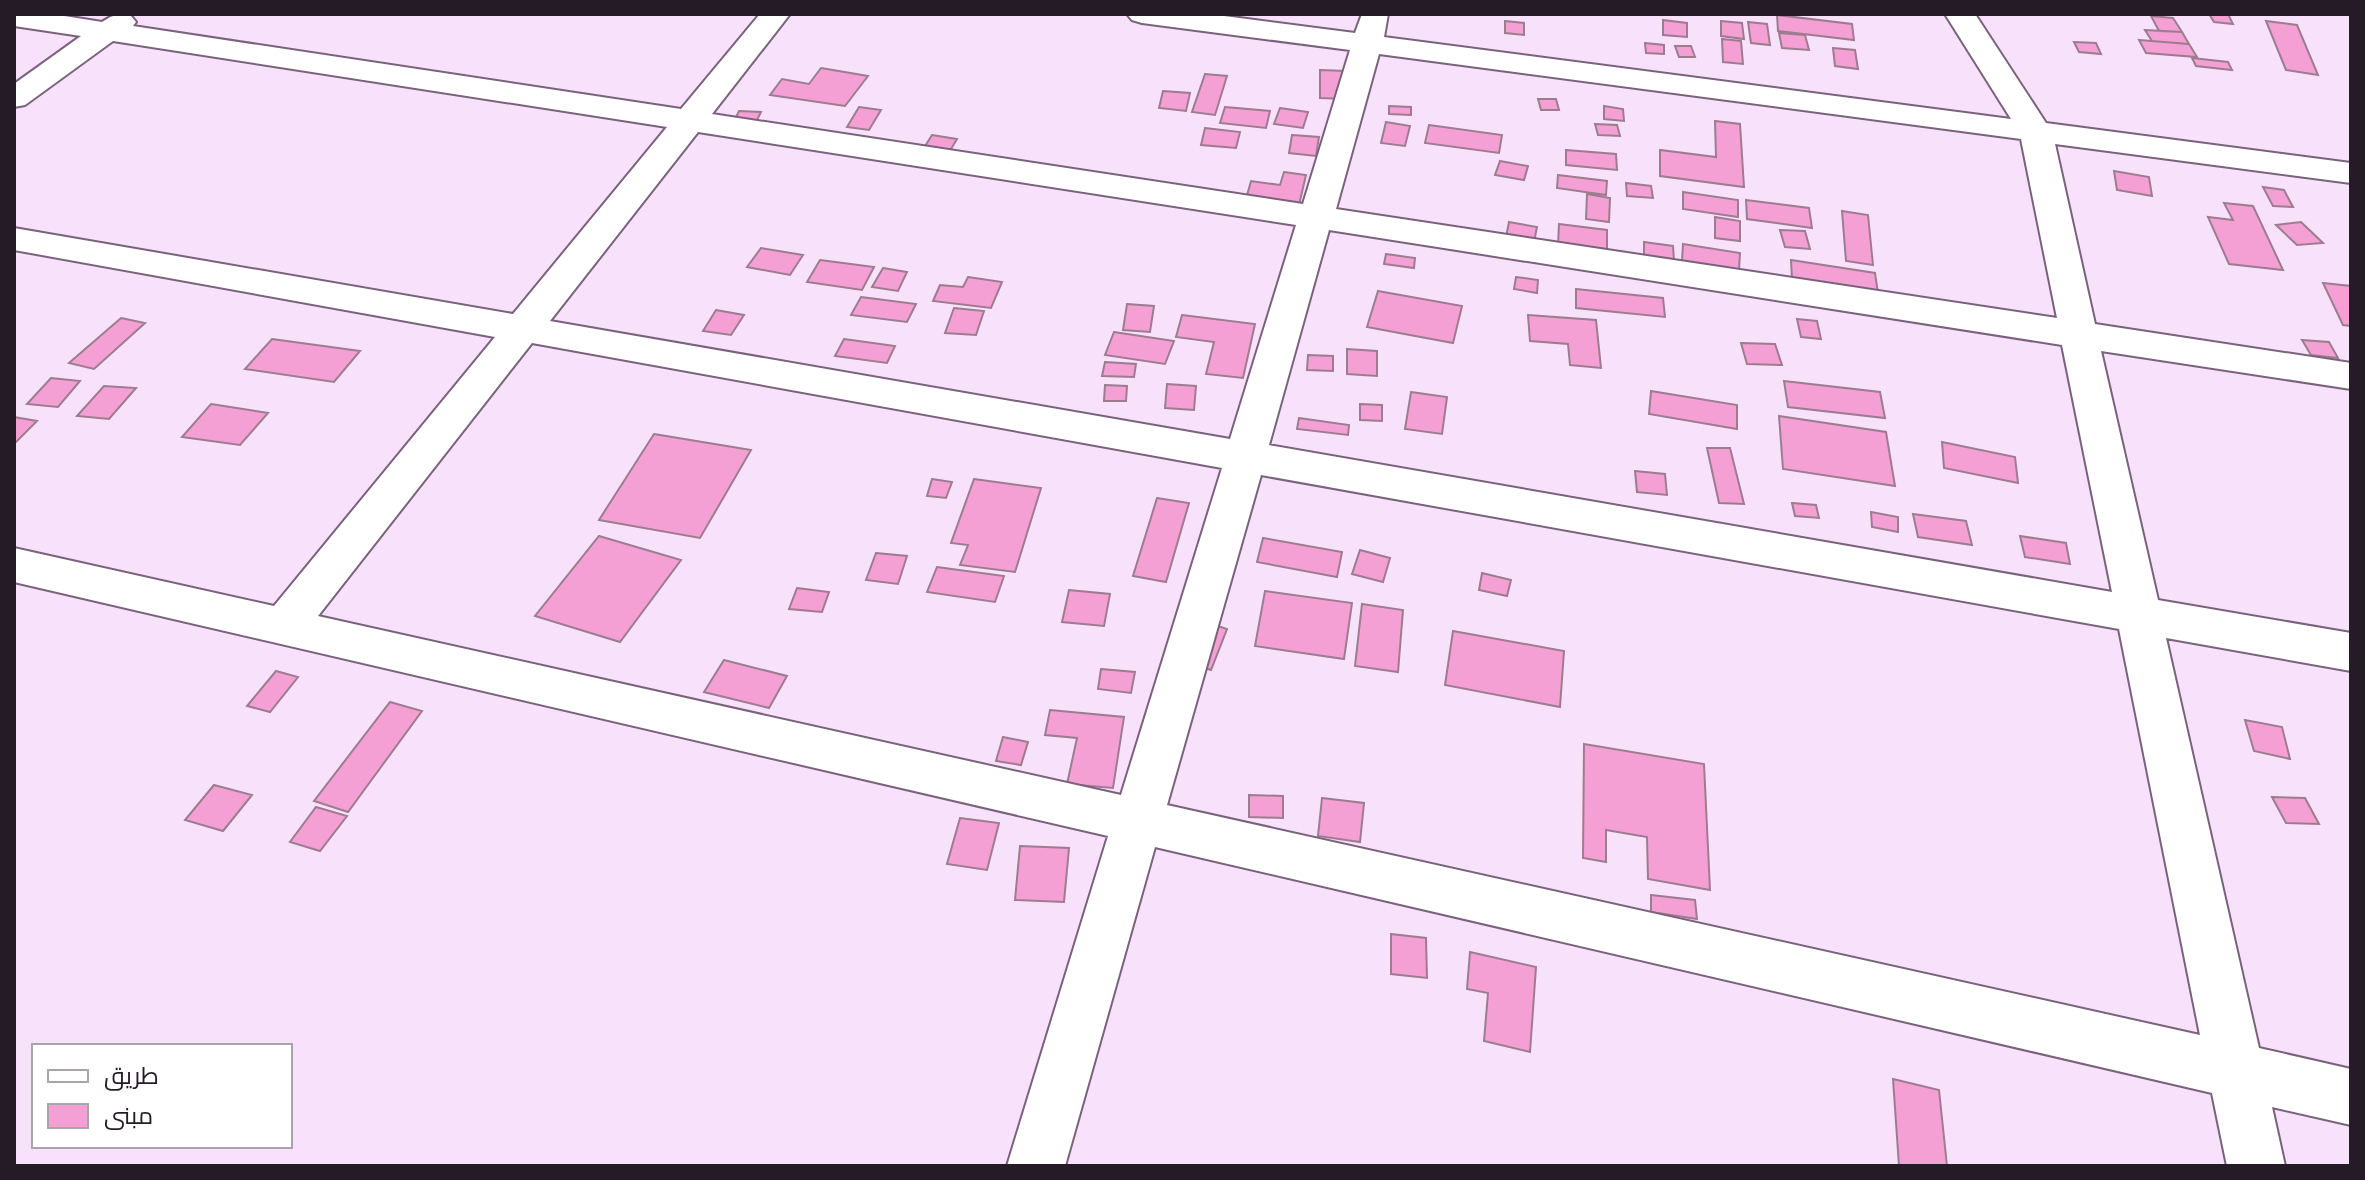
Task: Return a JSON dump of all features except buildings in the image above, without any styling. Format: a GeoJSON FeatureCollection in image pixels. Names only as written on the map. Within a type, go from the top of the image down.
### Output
{"type":"FeatureCollection","features":[{"type":"Feature","properties":{"kind":"street"},"geometry":{"type":"LineString","coordinates":[[284,626],[775,14]]}},
{"type":"Feature","properties":{"kind":"street"},"geometry":{"type":"LineString","coordinates":[[1142,14],[1372,29],[2036,132],[2351,173]]}},
{"type":"Feature","properties":{"kind":"street"},"geometry":{"type":"LineString","coordinates":[[1960,14],[2036,132],[2256,1166]]}},
{"type":"Feature","properties":{"kind":"street"},"geometry":{"type":"LineString","coordinates":[[14,17],[120,22],[689,121],[2351,376]]}},
{"type":"Feature","properties":{"kind":"street"},"geometry":{"type":"LineString","coordinates":[[14,98],[120,22]]}},
{"type":"Feature","properties":{"kind":"street"},"geometry":{"type":"LineString","coordinates":[[1036,1166],[1372,29]]}},
{"type":"Feature","properties":{"kind":"street"},"geometry":{"type":"LineString","coordinates":[[14,239],[2351,652]]}},
{"type":"Feature","properties":{"kind":"street"},"geometry":{"type":"LineString","coordinates":[[14,565],[2351,1097]]}}]}
